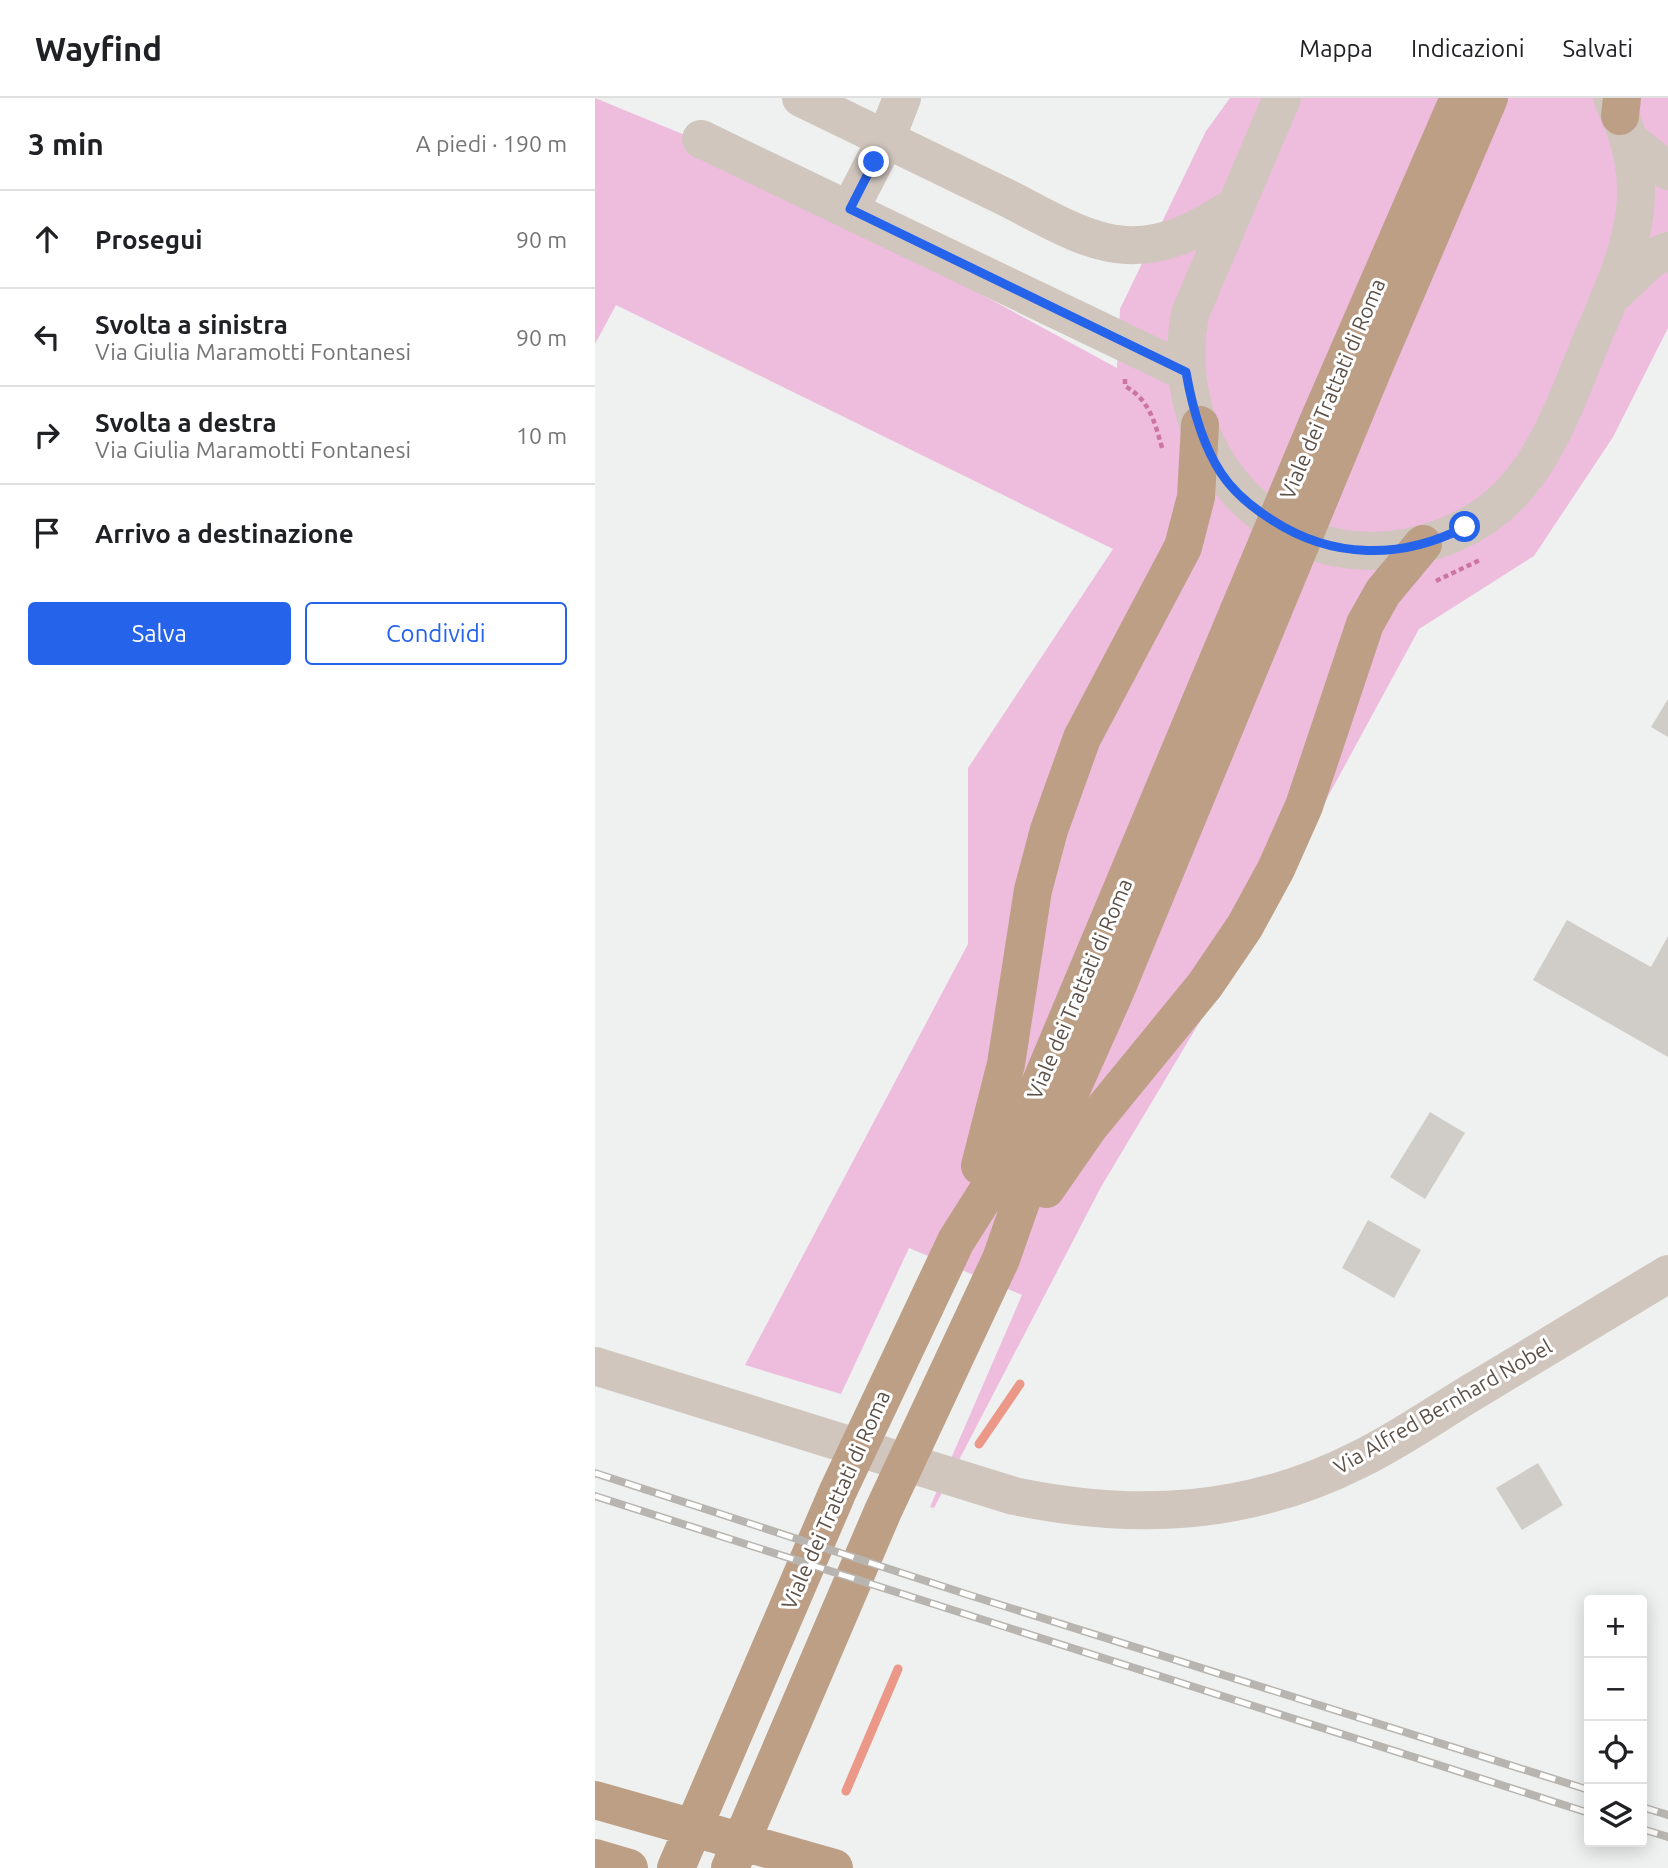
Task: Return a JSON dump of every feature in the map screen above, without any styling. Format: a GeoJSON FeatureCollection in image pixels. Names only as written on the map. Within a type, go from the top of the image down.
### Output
{"type":"FeatureCollection","features":[{"type":"Feature","properties":{"kind":"highway","name":"Viale dei Trattati di Roma"},"geometry":{"type":"LineString","coordinates":[[730,1868],[883,1511],[995,1271],[1021,1202],[1115,992],[1229,673],[1459,98]]}},
{"type":"Feature","properties":{"kind":"highway","name":"Viale dei Trattati di Roma"},"geometry":{"type":"LineString","coordinates":[[676,1868],[838,1492],[951,1253],[992,1184],[1038,1089],[1489,98]]}},
{"type":"Feature","properties":{"kind":"highway"},"geometry":{"type":"LineString","coordinates":[[951,1253],[997,1104],[1033,890],[1049,830],[1082,738],[1183,547],[1196,497],[1200,425]]}},
{"type":"Feature","properties":{"kind":"highway"},"geometry":{"type":"LineString","coordinates":[[995,1271],[1089,1127],[1205,985],[1245,926],[1276,869],[1304,806],[1365,624],[1383,592],[1423,544]]}},
{"type":"Feature","properties":{"kind":"highway"},"geometry":{"type":"LineString","coordinates":[[595,1800],[834,1868]]}},
{"type":"Feature","properties":{"kind":"highway"},"geometry":{"type":"LineString","coordinates":[[595,1858],[629,1868]]}},
{"type":"Feature","properties":{"kind":"street"},"geometry":{"type":"LineString","coordinates":[[801,98],[1050,219],[1103,241],[1125,245],[1169,240],[1189,234],[1235,206]]}},
{"type":"Feature","properties":{"kind":"street"},"geometry":{"type":"LineString","coordinates":[[850,209],[886,139],[902,98]]}},
{"type":"Feature","properties":{"kind":"street"},"geometry":{"type":"LineString","coordinates":[[1282,98],[1190,314],[1185,352],[1186,372],[1200,425],[1212,456],[1230,484],[1260,512],[1287,530],[1324,546],[1356,552],[1390,551],[1448,536],[1483,517],[1532,469],[1609,298],[1634,227],[1637,202],[1621,113]]}},
{"type":"Feature","properties":{"kind":"street"},"geometry":{"type":"LineString","coordinates":[[1621,113],[1668,171]]}},
{"type":"Feature","properties":{"kind":"street"},"geometry":{"type":"LineString","coordinates":[[701,139],[1186,372]]}},
{"type":"Feature","properties":{"kind":"street"},"geometry":{"type":"LineString","coordinates":[[1609,298],[1652,258],[1668,251]]}},
{"type":"Feature","properties":{"kind":"street","name":"Via Alfred Bernhard Nobel"},"geometry":{"type":"LineString","coordinates":[[595,1366],[1014,1496],[1062,1506],[1117,1512],[1170,1512],[1269,1495],[1360,1459],[1668,1274]]}},
{"type":"Feature","properties":{"kind":"shaded area"},"geometry":{"type":"Polygon","coordinates":[[[595,98],[697,140],[1117,368],[1120,309],[1206,131],[1230,98],[1668,98],[1668,328],[1613,437],[1534,556],[1419,629],[1263,916],[1101,1187],[934,1508],[930,1507],[1022,1295],[909,1248],[841,1394],[745,1365],[968,944],[968,768],[1113,549],[616,305],[595,344],[595,98]]]}},
{"type":"Feature","properties":{"kind":"building"},"geometry":{"type":"Polygon","coordinates":[[[1668,699],[1668,737],[1651,727],[1668,699]]]}},
{"type":"Feature","properties":{"kind":"building"},"geometry":{"type":"Polygon","coordinates":[[[1567,920],[1651,967],[1668,936],[1668,1057],[1533,980],[1567,920]]]}},
{"type":"Feature","properties":{"kind":"building"},"geometry":{"type":"Polygon","coordinates":[[[1430,1112],[1465,1133],[1425,1199],[1390,1177],[1430,1112]]]}},
{"type":"Feature","properties":{"kind":"building"},"geometry":{"type":"Polygon","coordinates":[[[1368,1220],[1421,1250],[1394,1298],[1342,1268],[1368,1220]]]}},
{"type":"Feature","properties":{"kind":"building"},"geometry":{"type":"Polygon","coordinates":[[[1538,1463],[1563,1505],[1522,1530],[1496,1488],[1538,1463]]]}},
{"type":"Feature","properties":{"kind":"waterway"},"geometry":{"type":"LineString","coordinates":[[979,1444],[1020,1384]]}},
{"type":"Feature","properties":{"kind":"waterway"},"geometry":{"type":"LineString","coordinates":[[846,1791],[898,1669]]}},
{"type":"Feature","properties":{"kind":"railway"},"geometry":{"type":"LineString","coordinates":[[595,1473],[969,1595],[1584,1788]]}},
{"type":"Feature","properties":{"kind":"railway"},"geometry":{"type":"LineString","coordinates":[[595,1496],[1584,1811]]}},
{"type":"Feature","properties":{"kind":"railway"},"geometry":{"type":"LineString","coordinates":[[1647,1809],[1668,1815]]}},
{"type":"Feature","properties":{"kind":"railway"},"geometry":{"type":"LineString","coordinates":[[1647,1831],[1668,1837]]}},
{"type":"Feature","properties":{"kind":"route"},"geometry":{"type":"LineString","coordinates":[[874,162],[850,209],[1186,372],[1200,425],[1221,474],[1239,495],[1287,530],[1324,546],[1356,552],[1390,551],[1423,544],[1465,527]]}}]}
